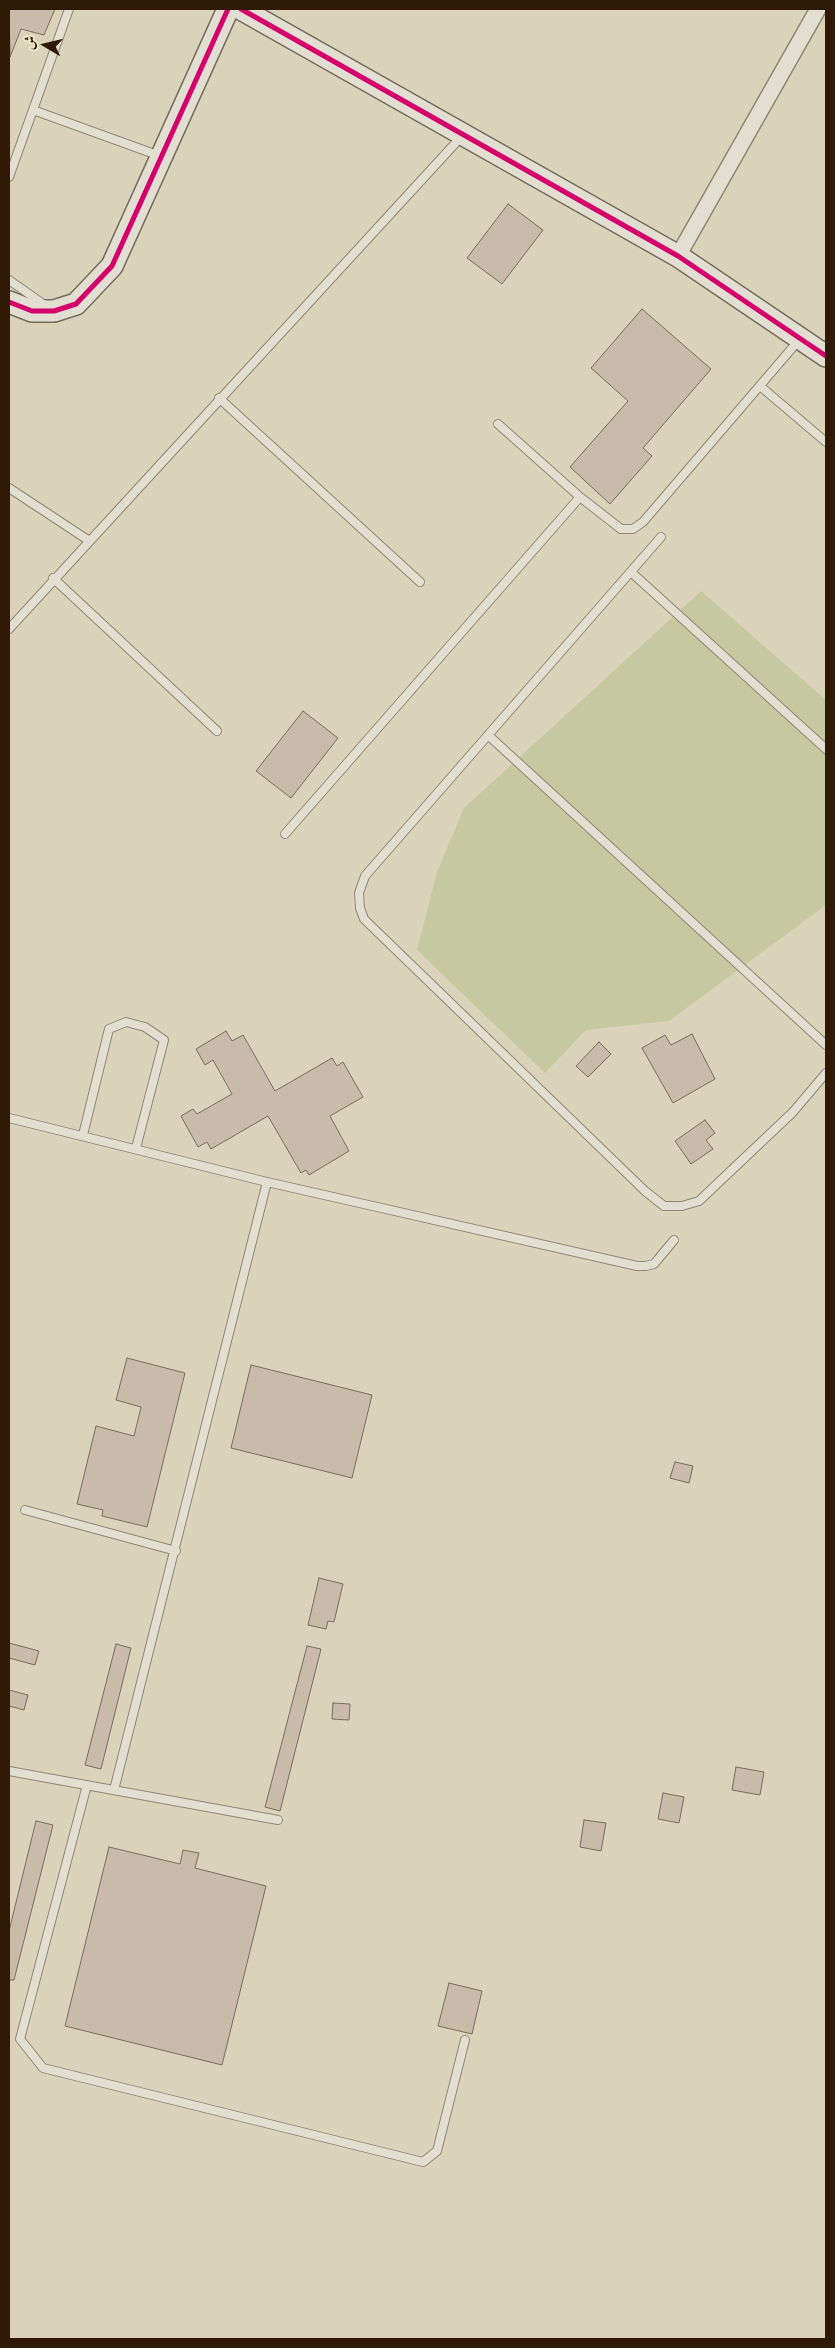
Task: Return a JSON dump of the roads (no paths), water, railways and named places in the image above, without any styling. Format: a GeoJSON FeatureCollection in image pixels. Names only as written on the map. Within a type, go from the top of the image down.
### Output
{"type":"FeatureCollection","features":[{"type":"Feature","properties":{"kind":"street"},"geometry":{"type":"LineString","coordinates":[[9,302],[32,311],[54,311],[76,304],[112,266],[228,9]]}},
{"type":"Feature","properties":{"kind":"street"},"geometry":{"type":"LineString","coordinates":[[678,256],[818,9]]}},
{"type":"Feature","properties":{"kind":"street"},"geometry":{"type":"LineString","coordinates":[[248,10],[678,256],[826,356]]}},
{"type":"Feature","properties":{"kind":"lane"},"geometry":{"type":"LineString","coordinates":[[9,177],[69,9]]}},
{"type":"Feature","properties":{"kind":"lane"},"geometry":{"type":"LineString","coordinates":[[33,110],[161,156]]}},
{"type":"Feature","properties":{"kind":"lane"},"geometry":{"type":"LineString","coordinates":[[9,629],[53,578],[463,134]]}},
{"type":"Feature","properties":{"kind":"lane"},"geometry":{"type":"LineString","coordinates":[[9,280],[54,311]]}},
{"type":"Feature","properties":{"kind":"lane"},"geometry":{"type":"LineString","coordinates":[[498,424],[580,497],[621,529],[633,529],[643,522],[800,339]]}},
{"type":"Feature","properties":{"kind":"lane"},"geometry":{"type":"LineString","coordinates":[[760,386],[826,442]]}},
{"type":"Feature","properties":{"kind":"lane"},"geometry":{"type":"LineString","coordinates":[[219,398],[420,582]]}},
{"type":"Feature","properties":{"kind":"lane"},"geometry":{"type":"LineString","coordinates":[[9,488],[88,540]]}},
{"type":"Feature","properties":{"kind":"lane"},"geometry":{"type":"LineString","coordinates":[[285,834],[580,497]]}},
{"type":"Feature","properties":{"kind":"lane"},"geometry":{"type":"LineString","coordinates":[[661,537],[365,876],[360,893],[360,908],[364,919],[645,1191],[664,1206],[682,1206],[699,1201],[794,1112],[826,1073]]}},
{"type":"Feature","properties":{"kind":"lane"},"geometry":{"type":"LineString","coordinates":[[631,572],[826,749]]}},
{"type":"Feature","properties":{"kind":"lane"},"geometry":{"type":"LineString","coordinates":[[53,578],[217,731]]}},
{"type":"Feature","properties":{"kind":"lane"},"geometry":{"type":"LineString","coordinates":[[488,734],[826,1045]]}},
{"type":"Feature","properties":{"kind":"lane"},"geometry":{"type":"LineString","coordinates":[[83,1135],[109,1030],[126,1022],[145,1027],[164,1040],[136,1148]]}},
{"type":"Feature","properties":{"kind":"lane"},"geometry":{"type":"LineString","coordinates":[[9,1118],[267,1182],[637,1266],[654,1264],[674,1240]]}},
{"type":"Feature","properties":{"kind":"lane"},"geometry":{"type":"LineString","coordinates":[[114,1790],[176,1550],[267,1182]]}},
{"type":"Feature","properties":{"kind":"lane"},"geometry":{"type":"LineString","coordinates":[[25,1510],[176,1550]]}},
{"type":"Feature","properties":{"kind":"lane"},"geometry":{"type":"LineString","coordinates":[[9,1771],[278,1820]]}},
{"type":"Feature","properties":{"kind":"lane"},"geometry":{"type":"LineString","coordinates":[[87,1785],[20,2039],[43,2068],[423,2162],[438,2151],[465,2040]]}}]}
